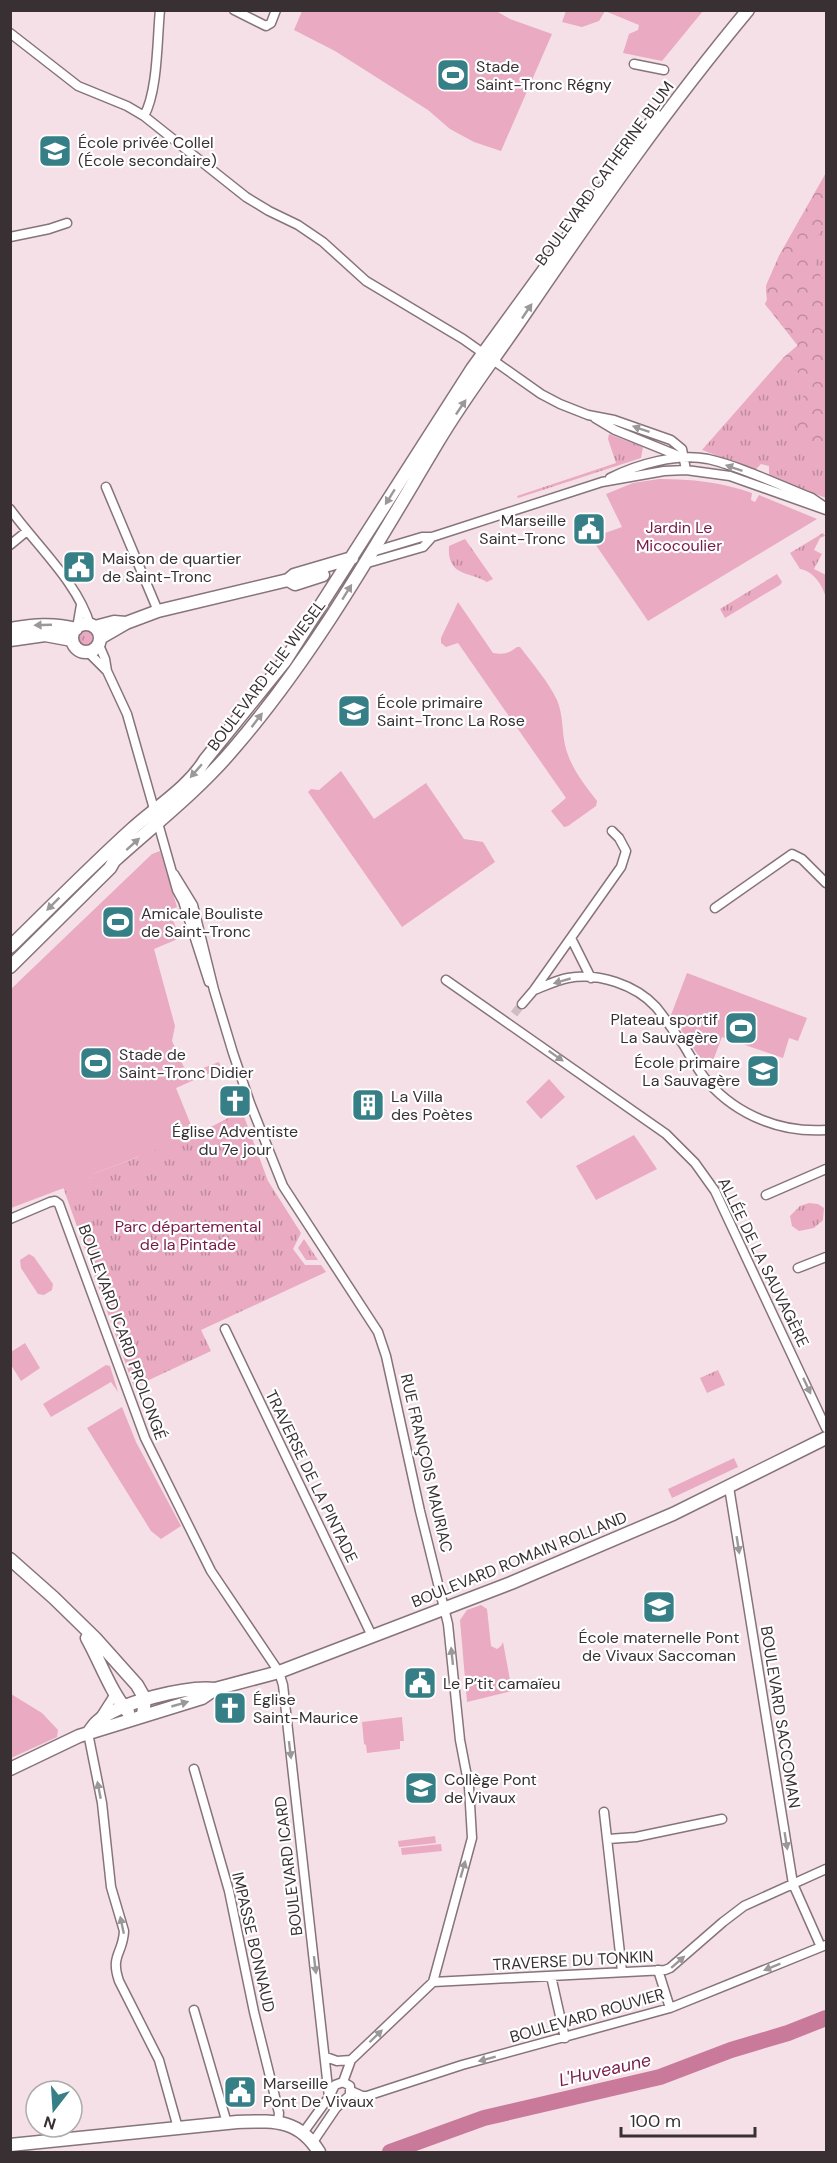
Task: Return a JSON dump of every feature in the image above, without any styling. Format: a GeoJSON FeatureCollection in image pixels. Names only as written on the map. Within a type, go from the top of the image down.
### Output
{"type":"FeatureCollection","features":[{"type":"Feature","properties":{"kind":"street"},"geometry":{"type":"LineString","coordinates":[[144,116],[152,92],[160,10]]}},
{"type":"Feature","properties":{"kind":"street"},"geometry":{"type":"LineString","coordinates":[[234,10],[266,26],[271,23],[276,10]]}},
{"type":"Feature","properties":{"kind":"street","name":"BOULEVARD CATHERINE BLUM"},"geometry":{"type":"LineString","coordinates":[[488,356],[607,181],[737,10]]}},
{"type":"Feature","properties":{"kind":"street","name":"BOULEVARD CATHERINE BLUM"},"geometry":{"type":"LineString","coordinates":[[488,356],[703,64],[748,10]]}},
{"type":"Feature","properties":{"kind":"street"},"geometry":{"type":"LineString","coordinates":[[10,33],[78,86],[127,106],[144,116],[246,197],[298,225],[323,242],[366,280],[488,356],[549,399],[588,415],[614,420],[671,440],[682,449],[686,470]]}},
{"type":"Feature","properties":{"kind":"street"},"geometry":{"type":"LineString","coordinates":[[634,64],[664,70]]}},
{"type":"Feature","properties":{"kind":"street"},"geometry":{"type":"LineString","coordinates":[[10,237],[49,229],[67,222]]}},
{"type":"Feature","properties":{"kind":"street","name":"BOULEVARD ELIE WIESEL"},"geometry":{"type":"LineString","coordinates":[[10,947],[97,861],[204,781],[254,724],[322,632],[488,356]]}},
{"type":"Feature","properties":{"kind":"street","name":"BOULEVARD ELIE WIESEL"},"geometry":{"type":"LineString","coordinates":[[10,967],[110,868],[199,769],[285,661],[446,409],[488,356]]}},
{"type":"Feature","properties":{"kind":"street"},"geometry":{"type":"LineString","coordinates":[[602,482],[622,471],[653,462],[685,458],[708,459],[812,498],[826,509]]}},
{"type":"Feature","properties":{"kind":"street"},"geometry":{"type":"LineString","coordinates":[[347,564],[372,552],[422,537],[432,537],[602,482],[654,473],[686,470],[730,477],[826,509]]}},
{"type":"Feature","properties":{"kind":"street"},"geometry":{"type":"LineString","coordinates":[[106,487],[158,611]]}},
{"type":"Feature","properties":{"kind":"street","name":"RUE FRANÇOIS MAURIAC"},"geometry":{"type":"LineString","coordinates":[[10,509],[65,579],[86,611],[105,659],[107,671],[127,714],[177,890],[193,930],[207,979],[214,990],[250,1103],[283,1186],[378,1332],[386,1356],[420,1511],[449,1628],[460,1740],[470,1787],[472,1838],[433,1982]]}},
{"type":"Feature","properties":{"kind":"street"},"geometry":{"type":"LineString","coordinates":[[10,545],[27,531]]}},
{"type":"Feature","properties":{"kind":"street"},"geometry":{"type":"LineString","coordinates":[[88,652],[93,651],[96,634],[114,622],[126,623],[158,611],[288,580],[294,575],[347,564],[364,564],[423,547],[432,537]]}},
{"type":"Feature","properties":{"kind":"street"},"geometry":{"type":"LineString","coordinates":[[75,632],[81,605]]}},
{"type":"Feature","properties":{"kind":"street"},"geometry":{"type":"LineString","coordinates":[[10,628],[57,624],[75,632]]}},
{"type":"Feature","properties":{"kind":"street"},"geometry":{"type":"LineString","coordinates":[[10,640],[75,632],[81,626],[96,634]]}},
{"type":"Feature","properties":{"kind":"street","name":"RUE FRANÇOIS MAURIAC"},"geometry":{"type":"LineString","coordinates":[[75,632],[78,649],[88,652],[107,671]]}},
{"type":"Feature","properties":{"kind":"street"},"geometry":{"type":"LineString","coordinates":[[522,1004],[621,867],[626,851],[612,831]]}},
{"type":"Feature","properties":{"kind":"street"},"geometry":{"type":"LineString","coordinates":[[715,908],[792,854],[802,859],[826,883]]}},
{"type":"Feature","properties":{"kind":"street"},"geometry":{"type":"LineString","coordinates":[[571,938],[591,978]]}},
{"type":"Feature","properties":{"kind":"street"},"geometry":{"type":"LineString","coordinates":[[534,990],[569,978],[611,981],[627,987],[656,1008],[707,1081],[723,1097],[754,1117],[774,1125],[793,1129],[826,1130]]}},
{"type":"Feature","properties":{"kind":"street","name":"ALLÉE DE LA SAUVAGÈRE"},"geometry":{"type":"LineString","coordinates":[[446,980],[666,1134],[695,1163],[715,1191],[826,1428]]}},
{"type":"Feature","properties":{"kind":"street"},"geometry":{"type":"LineString","coordinates":[[508,1022],[514,1014]]}},
{"type":"Feature","properties":{"kind":"street"},"geometry":{"type":"LineString","coordinates":[[765,1195],[826,1169]]}},
{"type":"Feature","properties":{"kind":"street","name":"BOULEVARD ICARD PROLONGÉ"},"geometry":{"type":"LineString","coordinates":[[10,1219],[50,1202],[55,1201],[59,1204],[145,1438],[211,1571],[279,1672]]}},
{"type":"Feature","properties":{"kind":"street"},"geometry":{"type":"LineString","coordinates":[[798,1268],[826,1257]]}},
{"type":"Feature","properties":{"kind":"street","name":"TRAVERSE DE LA PINTADE"},"geometry":{"type":"LineString","coordinates":[[225,1329],[372,1636]]}},
{"type":"Feature","properties":{"kind":"street","name":"BOULEVARD ROMAIN ROLLAND"},"geometry":{"type":"LineString","coordinates":[[10,1769],[79,1736],[202,1698],[215,1689],[279,1672],[444,1609],[655,1522],[826,1438]]}},
{"type":"Feature","properties":{"kind":"street","name":"BOULEVARD SACCOMAN"},"geometry":{"type":"LineString","coordinates":[[729,1487],[793,1884],[824,1946]]}},
{"type":"Feature","properties":{"kind":"street"},"geometry":{"type":"LineString","coordinates":[[10,1559],[54,1598],[120,1665],[137,1685],[146,1699],[138,1716],[124,1707],[115,1694],[81,1626]]}},
{"type":"Feature","properties":{"kind":"street"},"geometry":{"type":"LineString","coordinates":[[107,1675],[120,1665]]}},
{"type":"Feature","properties":{"kind":"street","name":"BOULEVARD ICARD"},"geometry":{"type":"LineString","coordinates":[[279,1672],[283,1685],[329,2097]]}},
{"type":"Feature","properties":{"kind":"street","name":"BOULEVARD ROMAIN ROLLAND"},"geometry":{"type":"LineString","coordinates":[[88,1733],[97,1721],[146,1699],[199,1687],[215,1689]]}},
{"type":"Feature","properties":{"kind":"street"},"geometry":{"type":"LineString","coordinates":[[97,1721],[115,1694]]}},
{"type":"Feature","properties":{"kind":"street"},"geometry":{"type":"LineString","coordinates":[[88,1733],[102,1803],[111,1887],[124,1931],[115,1967],[119,1981],[159,2060],[178,2128]]}},
{"type":"Feature","properties":{"kind":"street","name":"IMPASSE BONNAUD"},"geometry":{"type":"LineString","coordinates":[[194,1769],[229,1891],[254,2012],[279,2113],[278,2122]]}},
{"type":"Feature","properties":{"kind":"street"},"geometry":{"type":"LineString","coordinates":[[604,1812],[622,1971]]}},
{"type":"Feature","properties":{"kind":"street"},"geometry":{"type":"LineString","coordinates":[[608,1839],[636,1837],[722,1819]]}},
{"type":"Feature","properties":{"kind":"street","name":"TRAVERSE DU TONKIN"},"geometry":{"type":"LineString","coordinates":[[433,1982],[670,1968],[744,1906],[826,1869]]}},
{"type":"Feature","properties":{"kind":"street","name":"BOULEVARD ROUVIER"},"geometry":{"type":"LineString","coordinates":[[351,2091],[367,2096],[462,2065],[670,2008],[824,1946]]}},
{"type":"Feature","properties":{"kind":"street"},"geometry":{"type":"LineString","coordinates":[[658,1970],[670,2008]]}},
{"type":"Feature","properties":{"kind":"street"},"geometry":{"type":"LineString","coordinates":[[551,1976],[565,2038]]}},
{"type":"Feature","properties":{"kind":"street"},"geometry":{"type":"LineString","coordinates":[[303,2133],[335,2085],[343,2082],[351,2060],[433,1982]]}},
{"type":"Feature","properties":{"kind":"street"},"geometry":{"type":"LineString","coordinates":[[194,2010],[227,2123]]}},
{"type":"Feature","properties":{"kind":"street"},"geometry":{"type":"LineString","coordinates":[[326,2057],[336,2061],[351,2060]]}},
{"type":"Feature","properties":{"kind":"street"},"geometry":{"type":"LineString","coordinates":[[10,2145],[227,2123],[278,2122],[303,2133],[316,2147],[336,2108],[351,2091],[350,2086],[343,2082]]}},
{"type":"Feature","properties":{"kind":"green space","name":"Stade Saint-Tronc Régny"},"geometry":{"type":"Polygon","coordinates":[[[302,11],[496,11],[510,19],[552,34],[501,151],[474,142],[450,129],[428,110],[335,51],[294,30],[302,11]]]}},
{"type":"Feature","properties":{"kind":"green space"},"geometry":{"type":"Polygon","coordinates":[[[566,11],[605,11],[599,21],[582,27],[562,22],[566,11]]]}},
{"type":"Feature","properties":{"kind":"green space"},"geometry":{"type":"Polygon","coordinates":[[[605,11],[703,11],[662,61],[623,53],[629,34],[638,30],[639,25],[605,11]]]}},
{"type":"Feature","properties":{"kind":"green space"},"geometry":{"type":"Polygon","coordinates":[[[826,173],[826,498],[769,476],[769,466],[761,464],[755,470],[702,450],[783,358],[798,346],[765,304],[766,286],[779,256],[826,173]]]}},
{"type":"Feature","properties":{"kind":"green space"},"geometry":{"type":"Polygon","coordinates":[[[826,173],[826,233],[821,230],[809,249],[826,289],[826,454],[799,442],[795,405],[813,387],[783,358],[798,345],[765,304],[766,286],[779,256],[826,173]]]}},
{"type":"Feature","properties":{"kind":"green space"},"geometry":{"type":"Polygon","coordinates":[[[609,434],[643,447],[641,458],[518,498],[517,496],[616,463],[608,439],[609,434]]]}},
{"type":"Feature","properties":{"kind":"green space","name":"Jardin Le Micocoulier"},"geometry":{"type":"Polygon","coordinates":[[[659,479],[729,486],[752,493],[751,500],[755,502],[759,495],[817,519],[648,621],[591,538],[622,527],[606,494],[633,483],[659,479]]]}},
{"type":"Feature","properties":{"kind":"green space"},"geometry":{"type":"Polygon","coordinates":[[[823,533],[825,536],[820,538],[814,550],[822,554],[814,569],[826,575],[826,598],[817,579],[800,569],[790,553],[823,533]]]}},
{"type":"Feature","properties":{"kind":"green space"},"geometry":{"type":"Polygon","coordinates":[[[465,539],[493,579],[487,582],[455,568],[449,556],[449,546],[465,539]]]}},
{"type":"Feature","properties":{"kind":"green space"},"geometry":{"type":"Polygon","coordinates":[[[777,574],[782,582],[780,585],[725,618],[720,609],[777,574]]]}},
{"type":"Feature","properties":{"kind":"green space"},"geometry":{"type":"Polygon","coordinates":[[[458,602],[493,653],[506,653],[520,647],[545,679],[557,700],[570,761],[597,801],[596,806],[568,826],[564,827],[551,811],[566,798],[458,643],[446,647],[441,643],[441,638],[458,602]]]}},
{"type":"Feature","properties":{"kind":"green space"},"geometry":{"type":"Polygon","coordinates":[[[86,631],[91,633],[93,638],[91,643],[86,645],[81,643],[79,638],[81,633],[86,631]]]}},
{"type":"Feature","properties":{"kind":"green space"},"geometry":{"type":"Polygon","coordinates":[[[341,771],[374,819],[426,783],[464,839],[483,842],[495,862],[402,927],[308,792],[311,789],[319,790],[341,771]]]}},
{"type":"Feature","properties":{"kind":"green space","name":"Stade de Saint-Tronc Didier"},"geometry":{"type":"Polygon","coordinates":[[[160,851],[177,907],[169,910],[180,938],[154,949],[175,1026],[172,1041],[187,1074],[219,1062],[221,1068],[176,1088],[195,1135],[11,1208],[11,989],[152,854],[160,851]]]}},
{"type":"Feature","properties":{"kind":"green space","name":"Plateau sportif La Sauvagère"},"geometry":{"type":"Polygon","coordinates":[[[687,973],[807,1018],[798,1041],[789,1038],[783,1058],[722,1037],[709,1071],[671,1015],[687,973]]]}},
{"type":"Feature","properties":{"kind":"green space"},"geometry":{"type":"Polygon","coordinates":[[[549,1079],[565,1097],[541,1119],[526,1102],[549,1079]]]}},
{"type":"Feature","properties":{"kind":"green space","name":"Parc départemental de la Pintade"},"geometry":{"type":"Polygon","coordinates":[[[242,1111],[268,1181],[301,1233],[293,1249],[305,1265],[321,1265],[326,1272],[201,1330],[211,1351],[134,1387],[63,1187],[93,1177],[93,1174],[141,1154],[195,1135],[242,1111]]]}},
{"type":"Feature","properties":{"kind":"green space"},"geometry":{"type":"Polygon","coordinates":[[[634,1135],[657,1169],[596,1200],[576,1166],[634,1135]]]}},
{"type":"Feature","properties":{"kind":"green space"},"geometry":{"type":"Polygon","coordinates":[[[809,1203],[818,1204],[824,1208],[823,1220],[814,1228],[799,1231],[792,1226],[790,1216],[800,1206],[809,1203]]]}},
{"type":"Feature","properties":{"kind":"green space"},"geometry":{"type":"Polygon","coordinates":[[[304,1239],[318,1260],[306,1260],[298,1248],[304,1239]]]}},
{"type":"Feature","properties":{"kind":"green space"},"geometry":{"type":"Polygon","coordinates":[[[29,1254],[34,1257],[53,1284],[52,1290],[44,1295],[38,1294],[21,1268],[20,1260],[29,1254]]]}},
{"type":"Feature","properties":{"kind":"green space"},"geometry":{"type":"Polygon","coordinates":[[[25,1343],[40,1368],[21,1381],[11,1365],[11,1352],[25,1343]]]}},
{"type":"Feature","properties":{"kind":"green space"},"geometry":{"type":"Polygon","coordinates":[[[106,1365],[110,1366],[118,1392],[111,1382],[51,1417],[43,1404],[106,1365]]]}},
{"type":"Feature","properties":{"kind":"green space"},"geometry":{"type":"Polygon","coordinates":[[[718,1370],[725,1385],[707,1393],[700,1378],[718,1370]]]}},
{"type":"Feature","properties":{"kind":"green space"},"geometry":{"type":"Polygon","coordinates":[[[122,1407],[136,1442],[181,1526],[161,1539],[151,1531],[87,1428],[122,1407]]]}},
{"type":"Feature","properties":{"kind":"green space"},"geometry":{"type":"Polygon","coordinates":[[[734,1458],[738,1467],[672,1498],[668,1489],[734,1458]]]}},
{"type":"Feature","properties":{"kind":"green space"},"geometry":{"type":"Polygon","coordinates":[[[481,1605],[487,1609],[491,1646],[497,1649],[503,1642],[512,1691],[467,1702],[460,1620],[467,1610],[481,1605]]]}},
{"type":"Feature","properties":{"kind":"green space"},"geometry":{"type":"Polygon","coordinates":[[[11,1694],[42,1713],[58,1730],[57,1737],[11,1758],[11,1694]]]}},
{"type":"Feature","properties":{"kind":"green space"},"geometry":{"type":"Polygon","coordinates":[[[402,1717],[404,1741],[400,1741],[400,1749],[367,1753],[362,1722],[402,1717]]]}},
{"type":"Feature","properties":{"kind":"green space"},"geometry":{"type":"Polygon","coordinates":[[[435,1836],[436,1843],[399,1847],[398,1841],[435,1836]]]}},
{"type":"Feature","properties":{"kind":"green space"},"geometry":{"type":"Polygon","coordinates":[[[441,1844],[442,1851],[402,1855],[401,1848],[441,1844]]]}},
{"type":"Feature","properties":{"kind":"waterway","name":"L'Huveaune"},"geometry":{"type":"LineString","coordinates":[[390,2152],[484,2118],[660,2077],[826,2018]]}},
{"type":"Feature","properties":{"kind":"tunnel"},"geometry":{"type":"LineString","coordinates":[[514,1014],[522,1004]]}},
{"type":"Feature","properties":{"kind":"place","name":"Stade Saint-Tronc Régny"},"geometry":{"type":"Point","coordinates":[453,75]}},
{"type":"Feature","properties":{"kind":"place","name":"École privée Collel (École secondaire)"},"geometry":{"type":"Point","coordinates":[55,151]}},
{"type":"Feature","properties":{"kind":"place","name":"Marseille Saint-Tronc"},"geometry":{"type":"Point","coordinates":[589,529]}},
{"type":"Feature","properties":{"kind":"place","name":"Maison de quartier de Saint-Tronc"},"geometry":{"type":"Point","coordinates":[79,567]}},
{"type":"Feature","properties":{"kind":"place","name":"École primaire Saint-Tronc La Rose"},"geometry":{"type":"Point","coordinates":[354,711]}},
{"type":"Feature","properties":{"kind":"place","name":"Amicale Bouliste de Saint-Tronc"},"geometry":{"type":"Point","coordinates":[118,922]}},
{"type":"Feature","properties":{"kind":"place","name":"Plateau sportif La Sauvagère"},"geometry":{"type":"Point","coordinates":[741,1028]}},
{"type":"Feature","properties":{"kind":"place","name":"Stade de Saint-Tronc Didier"},"geometry":{"type":"Point","coordinates":[96,1063]}},
{"type":"Feature","properties":{"kind":"place","name":"École primaire La Sauvagère"},"geometry":{"type":"Point","coordinates":[763,1071]}},
{"type":"Feature","properties":{"kind":"place","name":"Église Adventiste du 7e jour"},"geometry":{"type":"Point","coordinates":[235,1101]}},
{"type":"Feature","properties":{"kind":"place","name":"La Villa des Poètes"},"geometry":{"type":"Point","coordinates":[368,1105]}},
{"type":"Feature","properties":{"kind":"place","name":"École maternelle Pont de Vivaux Saccoman"},"geometry":{"type":"Point","coordinates":[659,1607]}},
{"type":"Feature","properties":{"kind":"place","name":"Le P’tit camaïeu"},"geometry":{"type":"Point","coordinates":[420,1683]}},
{"type":"Feature","properties":{"kind":"place","name":"Église Saint-Maurice"},"geometry":{"type":"Point","coordinates":[230,1708]}},
{"type":"Feature","properties":{"kind":"place","name":"Collège Pont de Vivaux"},"geometry":{"type":"Point","coordinates":[421,1788]}},
{"type":"Feature","properties":{"kind":"place","name":"Marseille Pont De Vivaux"},"geometry":{"type":"Point","coordinates":[240,2092]}}]}
